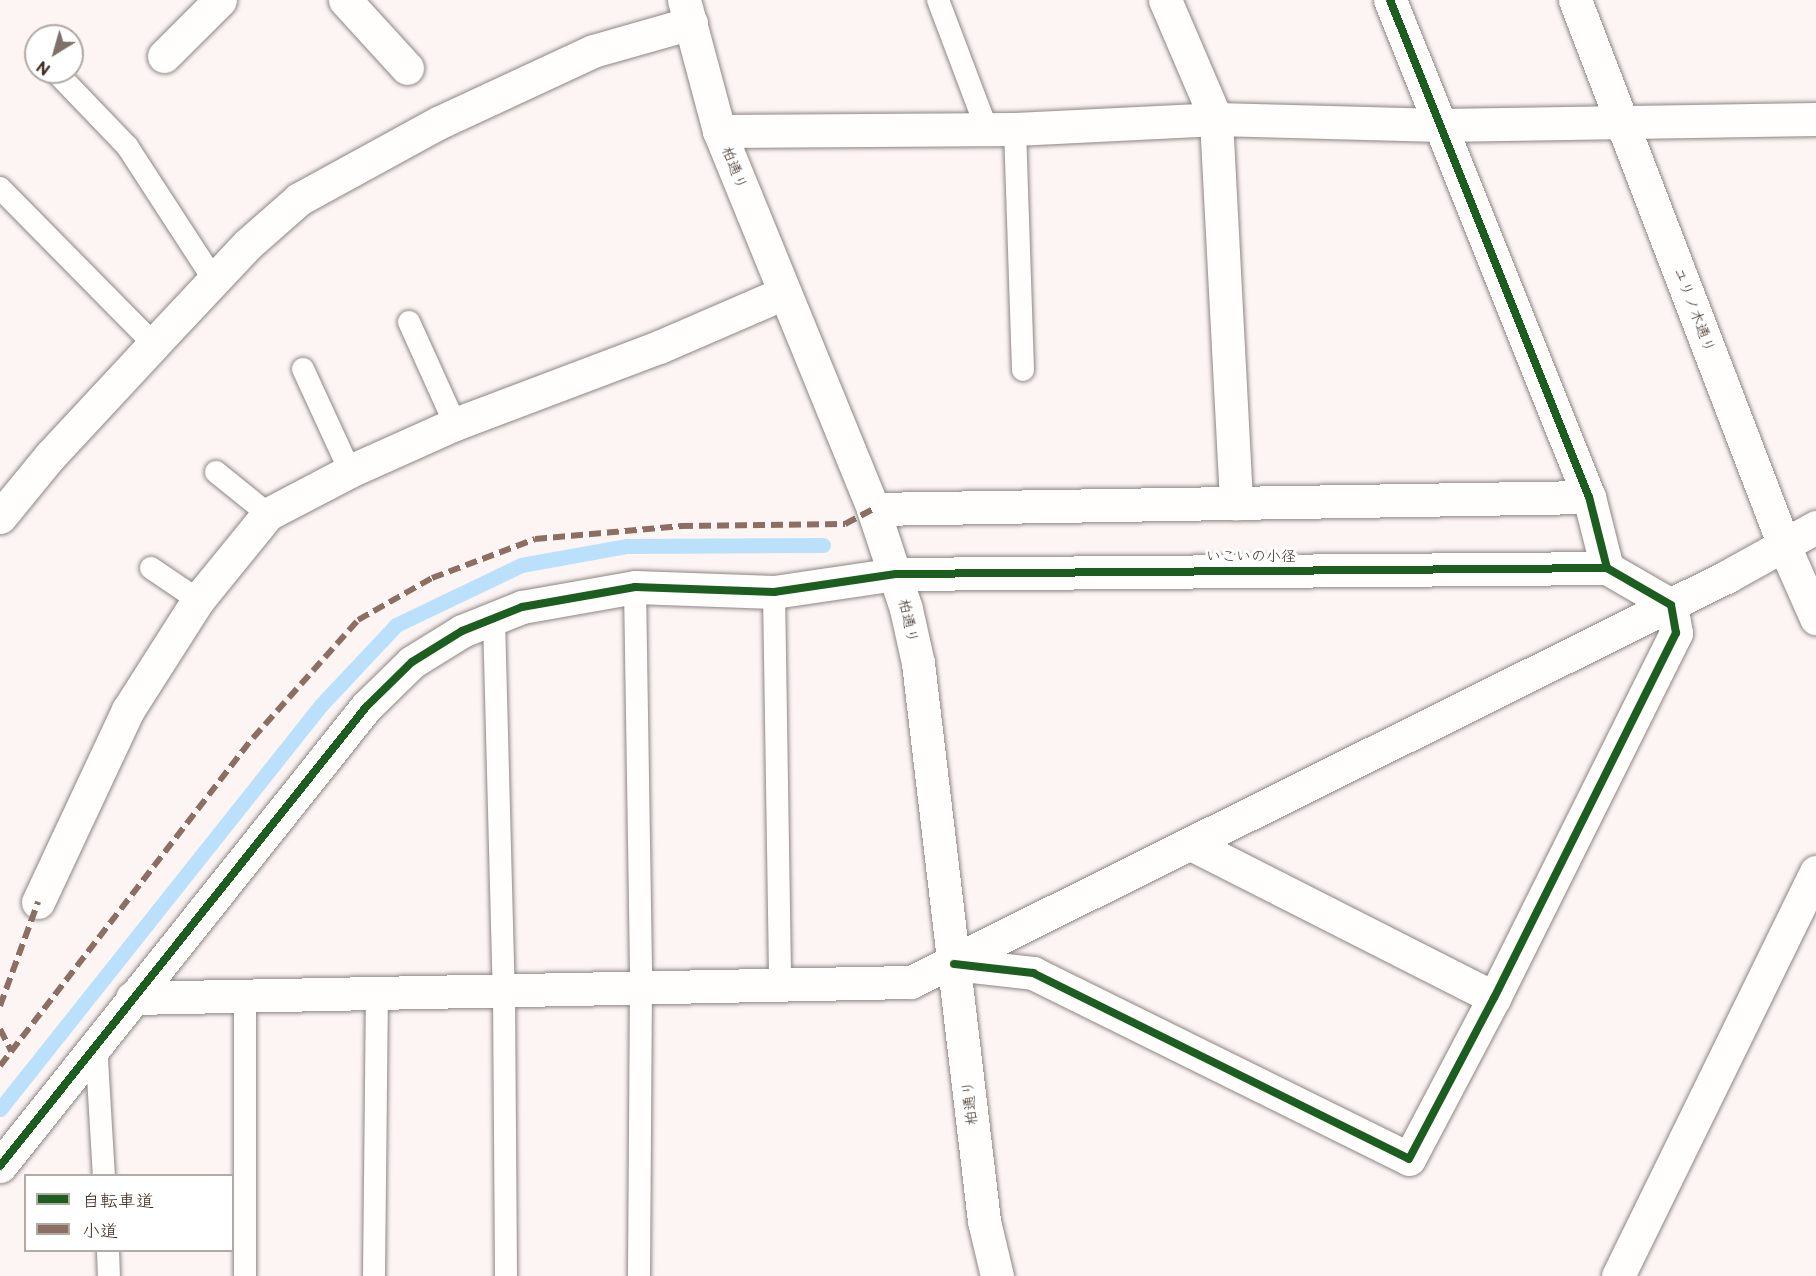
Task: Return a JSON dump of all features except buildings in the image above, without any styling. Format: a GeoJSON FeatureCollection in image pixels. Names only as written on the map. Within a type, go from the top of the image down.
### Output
{"type":"FeatureCollection","features":[{"type":"Feature","properties":{"kind":"street"},"geometry":{"type":"LineString","coordinates":[[164,56],[220,0]]}},
{"type":"Feature","properties":{"kind":"street"},"geometry":{"type":"LineString","coordinates":[[345,0],[407,68]]}},
{"type":"Feature","properties":{"kind":"street"},"geometry":{"type":"LineString","coordinates":[[1165,0],[1216,120],[1236,503]]}},
{"type":"Feature","properties":{"kind":"street"},"geometry":{"type":"LineString","coordinates":[[954,964],[1033,973],[1409,1159],[1494,998],[1676,633],[1671,605],[1607,568],[1589,497],[1442,124],[1390,0]]}},
{"type":"Feature","properties":{"kind":"street","name":"ユリノ木通り"},"geometry":{"type":"LineString","coordinates":[[1575,0],[1785,548],[1816,618]]}},
{"type":"Feature","properties":{"kind":"street"},"geometry":{"type":"LineString","coordinates":[[0,517],[50,456],[214,280],[299,199],[438,123],[593,51],[688,12]]}},
{"type":"Feature","properties":{"kind":"street","name":"柏通り"},"geometry":{"type":"LineString","coordinates":[[688,12],[719,131],[873,509],[896,574],[918,663],[984,1221],[997,1276]]}},
{"type":"Feature","properties":{"kind":"street"},"geometry":{"type":"LineString","coordinates":[[719,131],[1000,128],[1216,120],[1624,124],[1816,119]]}},
{"type":"Feature","properties":{"kind":"street"},"geometry":{"type":"LineString","coordinates":[[38,902],[128,710],[198,600],[268,514],[350,471],[455,424],[659,347],[784,293]]}},
{"type":"Feature","properties":{"kind":"street"},"geometry":{"type":"LineString","coordinates":[[873,509],[1589,497]]}},
{"type":"Feature","properties":{"kind":"street"},"geometry":{"type":"LineString","coordinates":[[132,998],[911,982],[954,964],[1785,548],[1816,527]]}},
{"type":"Feature","properties":{"kind":"street"},"geometry":{"type":"LineString","coordinates":[[1785,548],[1816,554]]}},
{"type":"Feature","properties":{"kind":"street","name":"いこいの小径"},"geometry":{"type":"LineString","coordinates":[[0,1166],[366,707],[412,662],[462,630],[522,607],[635,587],[774,592],[896,574],[1607,568]]}},
{"type":"Feature","properties":{"kind":"street"},"geometry":{"type":"LineString","coordinates":[[1193,844],[1494,998]]}},
{"type":"Feature","properties":{"kind":"street"},"geometry":{"type":"LineString","coordinates":[[1618,1276],[1816,872]]}},
{"type":"Feature","properties":{"kind":"lane"},"geometry":{"type":"LineString","coordinates":[[938,0],[1000,128],[1023,370]]}},
{"type":"Feature","properties":{"kind":"lane"},"geometry":{"type":"LineString","coordinates":[[68,84],[127,146],[214,280]]}},
{"type":"Feature","properties":{"kind":"lane"},"geometry":{"type":"LineString","coordinates":[[0,188],[154,344]]}},
{"type":"Feature","properties":{"kind":"lane"},"geometry":{"type":"LineString","coordinates":[[409,322],[455,424]]}},
{"type":"Feature","properties":{"kind":"lane"},"geometry":{"type":"LineString","coordinates":[[303,369],[350,471]]}},
{"type":"Feature","properties":{"kind":"lane"},"geometry":{"type":"LineString","coordinates":[[216,472],[268,514]]}},
{"type":"Feature","properties":{"kind":"lane"},"geometry":{"type":"LineString","coordinates":[[151,568],[198,600]]}},
{"type":"Feature","properties":{"kind":"lane"},"geometry":{"type":"LineString","coordinates":[[635,587],[641,987],[639,1276]]}},
{"type":"Feature","properties":{"kind":"lane"},"geometry":{"type":"LineString","coordinates":[[774,592],[780,985]]}},
{"type":"Feature","properties":{"kind":"lane"},"geometry":{"type":"LineString","coordinates":[[495,619],[504,990],[506,1276]]}},
{"type":"Feature","properties":{"kind":"lane"},"geometry":{"type":"LineString","coordinates":[[374,1276],[377,993]]}},
{"type":"Feature","properties":{"kind":"lane"},"geometry":{"type":"LineString","coordinates":[[245,996],[245,1276]]}},
{"type":"Feature","properties":{"kind":"lane"},"geometry":{"type":"LineString","coordinates":[[96,1043],[104,1174]]}},
{"type":"Feature","properties":{"kind":"lane"},"geometry":{"type":"LineString","coordinates":[[108,1252],[109,1276]]}},
{"type":"Feature","properties":{"kind":"waterway"},"geometry":{"type":"LineString","coordinates":[[0,1109],[321,705],[396,625],[521,565],[627,546],[823,545]]}},
{"type":"Feature","properties":{"kind":"marked path"},"geometry":{"type":"LineString","coordinates":[[0,1066],[253,738],[358,620],[432,578],[535,539],[681,526],[845,524],[873,509]]}},
{"type":"Feature","properties":{"kind":"marked path"},"geometry":{"type":"LineString","coordinates":[[0,1006],[38,902]]}},
{"type":"Feature","properties":{"kind":"marked path"},"geometry":{"type":"LineString","coordinates":[[0,1029],[11,1051]]}},
{"type":"Feature","properties":{"kind":"cycle path"},"geometry":{"type":"LineString","coordinates":[[954,964],[1033,973],[1409,1159],[1494,998],[1676,633],[1671,605],[1607,568],[1589,497],[1390,0]]}},
{"type":"Feature","properties":{"kind":"cycle path"},"geometry":{"type":"LineString","coordinates":[[0,1166],[366,707],[412,662],[462,631],[522,607],[635,587],[774,592],[896,574],[1607,568]]}}]}
